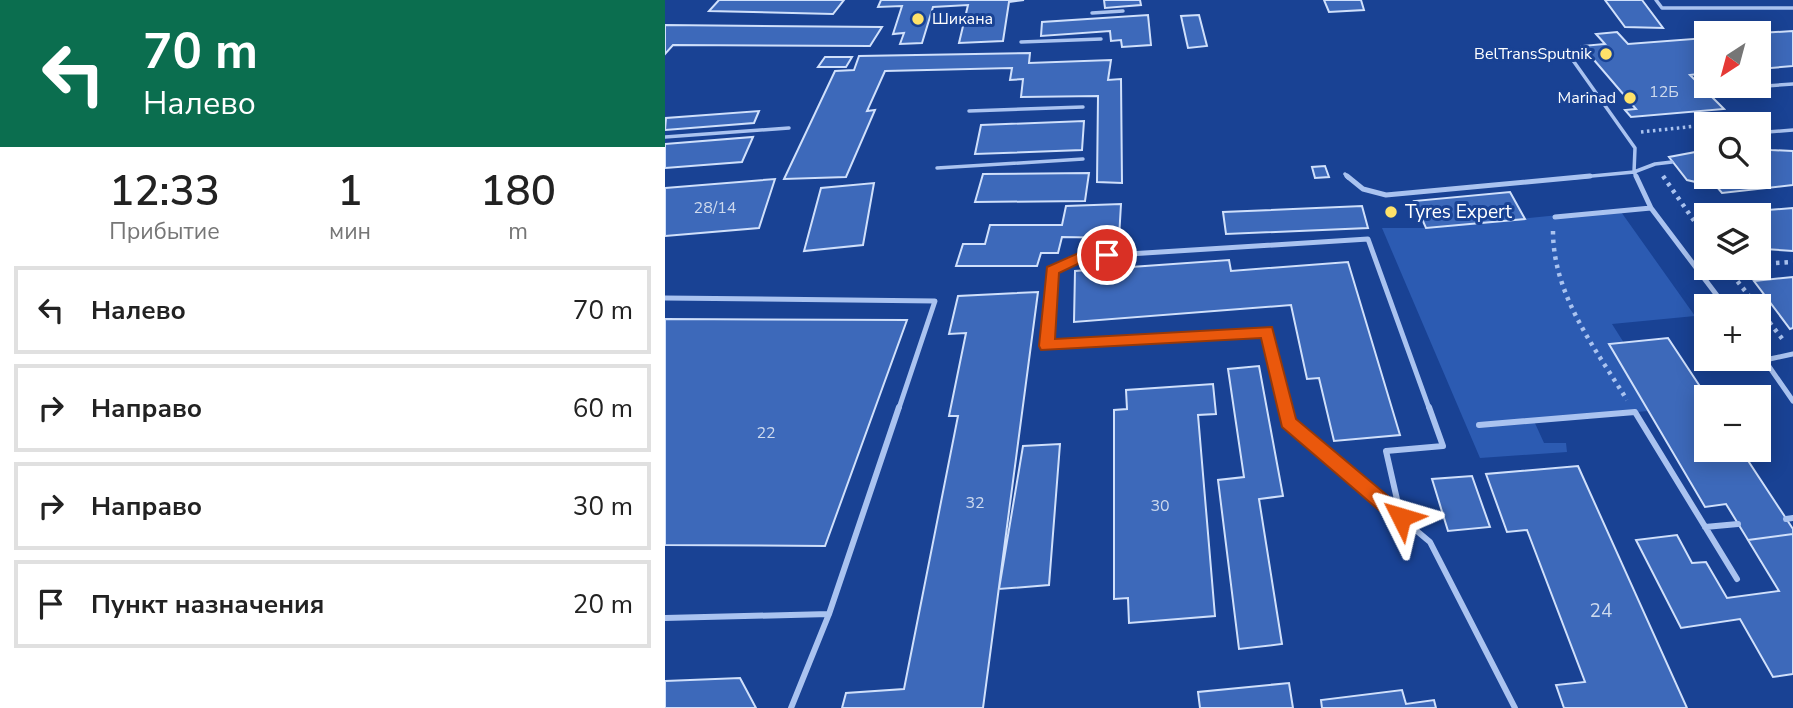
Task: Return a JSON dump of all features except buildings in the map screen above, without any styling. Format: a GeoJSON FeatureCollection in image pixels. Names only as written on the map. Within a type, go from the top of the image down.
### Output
{"type":"FeatureCollection","features":[{"type":"Feature","properties":{"kind":"lane"},"geometry":{"type":"LineString","coordinates":[[1655,0],[1662,8],[1793,8]]}},
{"type":"Feature","properties":{"kind":"lane"},"geometry":{"type":"LineString","coordinates":[[1092,13],[1123,11]]}},
{"type":"Feature","properties":{"kind":"lane"},"geometry":{"type":"LineString","coordinates":[[1021,42],[1101,39]]}},
{"type":"Feature","properties":{"kind":"lane"},"geometry":{"type":"LineString","coordinates":[[1572,59],[1635,148],[1635,172],[1651,208],[1716,294]]}},
{"type":"Feature","properties":{"kind":"lane"},"geometry":{"type":"LineString","coordinates":[[1771,86],[1793,84]]}},
{"type":"Feature","properties":{"kind":"lane"},"geometry":{"type":"LineString","coordinates":[[969,111],[1083,107]]}},
{"type":"Feature","properties":{"kind":"lane"},"geometry":{"type":"LineString","coordinates":[[665,138],[789,128]]}},
{"type":"Feature","properties":{"kind":"lane"},"geometry":{"type":"LineString","coordinates":[[1771,132],[1793,130]]}},
{"type":"Feature","properties":{"kind":"lane"},"geometry":{"type":"LineString","coordinates":[[937,168],[1083,159]]}},
{"type":"Feature","properties":{"kind":"lane"},"geometry":{"type":"LineString","coordinates":[[1345,174],[1350,181],[1366,191],[1386,195],[1635,172],[1655,164],[1672,162]]}},
{"type":"Feature","properties":{"kind":"lane"},"geometry":{"type":"LineString","coordinates":[[1555,217],[1651,208]]}},
{"type":"Feature","properties":{"kind":"lane"},"geometry":{"type":"LineString","coordinates":[[1401,517],[1386,451],[1443,446],[1368,239],[1081,257],[1052,270],[1047,346],[1267,331],[1288,422],[1430,542],[1515,708]]}},
{"type":"Feature","properties":{"kind":"lane"},"geometry":{"type":"LineString","coordinates":[[665,298],[935,301],[829,614],[791,708]]}},
{"type":"Feature","properties":{"kind":"lane"},"geometry":{"type":"LineString","coordinates":[[1771,358],[1793,354]]}},
{"type":"Feature","properties":{"kind":"lane"},"geometry":{"type":"LineString","coordinates":[[1771,368],[1793,401]]}},
{"type":"Feature","properties":{"kind":"lane"},"geometry":{"type":"LineString","coordinates":[[1479,425],[1635,412],[1737,579]]}},
{"type":"Feature","properties":{"kind":"lane"},"geometry":{"type":"LineString","coordinates":[[1705,527],[1738,524]]}},
{"type":"Feature","properties":{"kind":"lane"},"geometry":{"type":"LineString","coordinates":[[665,618],[829,614]]}},
{"type":"Feature","properties":{"kind":"path"},"geometry":{"type":"LineString","coordinates":[[1637,132],[1694,126]]}},
{"type":"Feature","properties":{"kind":"path"},"geometry":{"type":"LineString","coordinates":[[1555,217],[1552,241],[1556,267],[1568,299],[1635,412]]}},
{"type":"Feature","properties":{"kind":"path"},"geometry":{"type":"LineString","coordinates":[[1771,263],[1793,262]]}},
{"type":"Feature","properties":{"kind":"path"},"geometry":{"type":"LineString","coordinates":[[1737,280],[1748,294]]}},
{"type":"Feature","properties":{"kind":"path"},"geometry":{"type":"LineString","coordinates":[[1771,324],[1784,342]]}},
{"type":"Feature","properties":{"kind":"shaded area"},"geometry":{"type":"Polygon","coordinates":[[[1619,209],[1694,315],[1612,324],[1624,343],[1609,345],[1648,411],[1534,421],[1544,443],[1566,443],[1567,452],[1480,458],[1382,228],[1427,228],[1619,209]]]}},
{"type":"Feature","properties":{"kind":"place","name":"Шикана"},"geometry":{"type":"Point","coordinates":[918,19]}},
{"type":"Feature","properties":{"kind":"place","name":"BelTransSputnik"},"geometry":{"type":"Point","coordinates":[1606,54]}},
{"type":"Feature","properties":{"kind":"place","name":"Marinad"},"geometry":{"type":"Point","coordinates":[1630,98]}},
{"type":"Feature","properties":{"kind":"place","name":"Tyres Expert"},"geometry":{"type":"Point","coordinates":[1391,212]}},
{"type":"Feature","properties":{"kind":"route"},"geometry":{"type":"LineString","coordinates":[[1107,255],[1081,257],[1052,270],[1047,346],[1267,331],[1288,422],[1401,517]]}}]}
